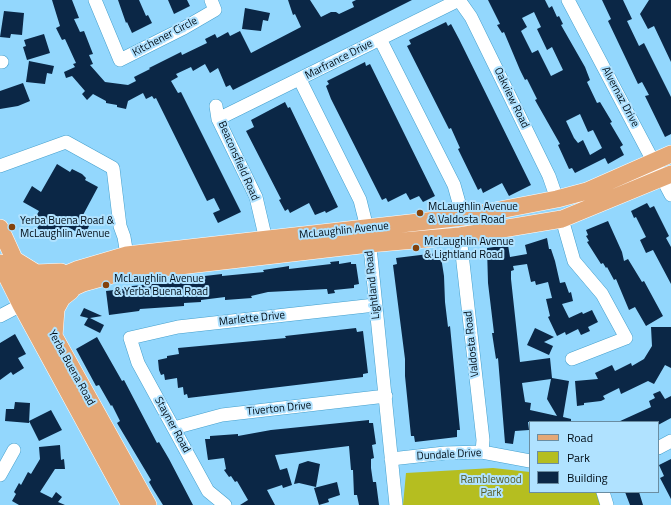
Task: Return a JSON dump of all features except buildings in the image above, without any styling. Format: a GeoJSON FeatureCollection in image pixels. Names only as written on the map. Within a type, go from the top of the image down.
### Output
{"type":"FeatureCollection","features":[{"type":"Feature","properties":{"kind":"main road","name":"McLaughlin Avenue"},"geometry":{"type":"LineString","coordinates":[[79,276],[119,273],[368,236],[557,199],[587,191],[671,154]]}},
{"type":"Feature","properties":{"kind":"main road","name":"McLaughlin Avenue"},"geometry":{"type":"LineString","coordinates":[[28,300],[79,276],[127,256],[266,240],[368,236],[460,236],[562,219],[667,176]]}},
{"type":"Feature","properties":{"kind":"main road","name":"Yerba Buena Road"},"geometry":{"type":"LineString","coordinates":[[0,228],[8,261],[130,505]]}},
{"type":"Feature","properties":{"kind":"main road"},"geometry":{"type":"LineString","coordinates":[[8,261],[36,272],[79,276]]}},
{"type":"Feature","properties":{"kind":"main road"},"geometry":{"type":"LineString","coordinates":[[54,336],[56,309],[62,298],[79,276]]}},
{"type":"Feature","properties":{"kind":"main road","name":"Yerba Buena Road"},"geometry":{"type":"LineString","coordinates":[[28,300],[54,336],[148,505]]}},
{"type":"Feature","properties":{"kind":"street","name":"Kitchener Circle"},"geometry":{"type":"LineString","coordinates":[[95,0],[120,60],[184,28],[215,10],[211,0]]}},
{"type":"Feature","properties":{"kind":"street","name":"Marfrance Drive"},"geometry":{"type":"LineString","coordinates":[[217,113],[300,80],[380,38],[459,0]]}},
{"type":"Feature","properties":{"kind":"street","name":"Oakview Road"},"geometry":{"type":"LineString","coordinates":[[459,0],[471,17],[550,176],[557,199]]}},
{"type":"Feature","properties":{"kind":"street","name":"Alvernaz Drive"},"geometry":{"type":"LineString","coordinates":[[568,0],[654,162],[667,176],[671,195]]}},
{"type":"Feature","properties":{"kind":"street"},"geometry":{"type":"LineString","coordinates":[[380,38],[454,185],[463,217]]}},
{"type":"Feature","properties":{"kind":"street","name":"Lightland Road"},"geometry":{"type":"LineString","coordinates":[[300,80],[360,200],[368,236],[386,396],[396,505]]}},
{"type":"Feature","properties":{"kind":"street","name":"Beaconsfield Road"},"geometry":{"type":"LineString","coordinates":[[217,113],[256,197],[266,240]]}},
{"type":"Feature","properties":{"kind":"street"},"geometry":{"type":"LineString","coordinates":[[0,166],[66,142],[113,168],[120,226],[124,237],[127,256]]}},
{"type":"Feature","properties":{"kind":"street"},"geometry":{"type":"LineString","coordinates":[[562,219],[574,261],[602,294],[626,338],[572,359]]}},
{"type":"Feature","properties":{"kind":"street","name":"Valdosta Road"},"geometry":{"type":"LineString","coordinates":[[460,236],[483,440],[482,452]]}},
{"type":"Feature","properties":{"kind":"street","name":"McLaughlin Avenue"},"geometry":{"type":"LineString","coordinates":[[0,316],[28,300]]}},
{"type":"Feature","properties":{"kind":"street","name":"Marlette Drive"},"geometry":{"type":"LineString","coordinates":[[130,338],[178,327],[375,305]]}},
{"type":"Feature","properties":{"kind":"street","name":"Stayner Road"},"geometry":{"type":"LineString","coordinates":[[130,338],[138,363],[208,491],[225,505]]}},
{"type":"Feature","properties":{"kind":"street","name":"Tiverton Drive"},"geometry":{"type":"LineString","coordinates":[[174,428],[222,415],[386,396]]}},
{"type":"Feature","properties":{"kind":"street"},"geometry":{"type":"LineString","coordinates":[[659,448],[671,442]]}},
{"type":"Feature","properties":{"kind":"street"},"geometry":{"type":"LineString","coordinates":[[0,475],[14,450]]}},
{"type":"Feature","properties":{"kind":"street","name":"Dundale Drive"},"geometry":{"type":"LineString","coordinates":[[391,459],[445,453],[482,452],[529,461]]}},
{"type":"Feature","properties":{"kind":"street"},"geometry":{"type":"LineString","coordinates":[[603,493],[607,505]]}},
{"type":"Feature","properties":{"kind":"green space","name":"Ramblewood Park"},"geometry":{"type":"Polygon","coordinates":[[[493,468],[529,472],[529,493],[597,493],[601,505],[403,505],[406,473],[493,468]]]}},
{"type":"Feature","properties":{"kind":"place","name":"McLaughlin Avenue & Valdosta Road"},"geometry":{"type":"Point","coordinates":[420,213]}},
{"type":"Feature","properties":{"kind":"place","name":"Yerba Buena Road & McLaughlin Avenue"},"geometry":{"type":"Point","coordinates":[12,227]}},
{"type":"Feature","properties":{"kind":"place","name":"McLaughlin Avenue & Lightland Road"},"geometry":{"type":"Point","coordinates":[416,248]}},
{"type":"Feature","properties":{"kind":"place","name":"McLaughlin Avenue & Yerba Buena Road"},"geometry":{"type":"Point","coordinates":[106,285]}}]}
